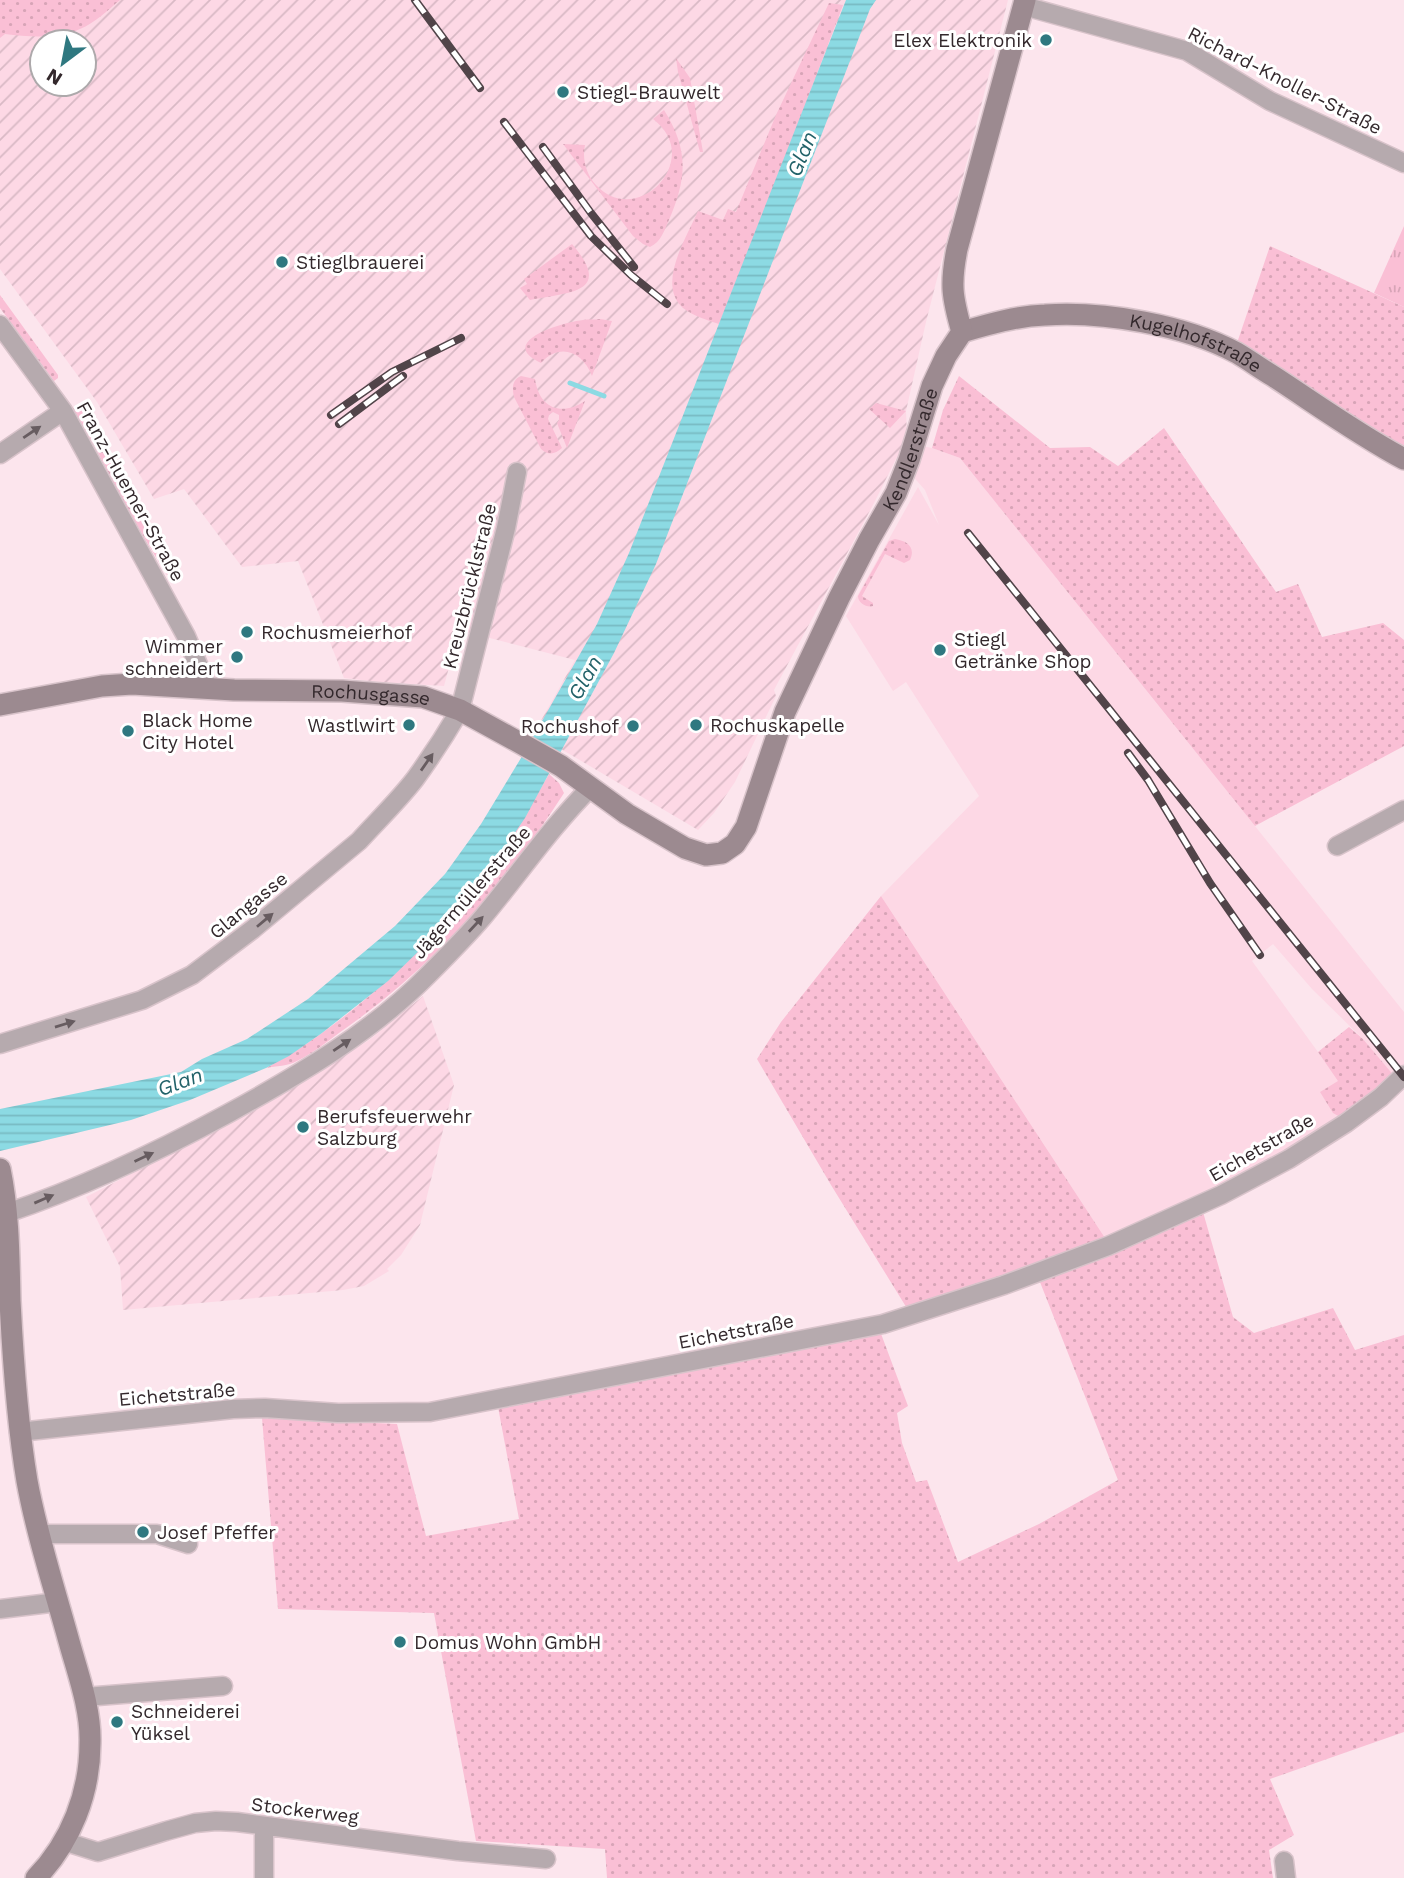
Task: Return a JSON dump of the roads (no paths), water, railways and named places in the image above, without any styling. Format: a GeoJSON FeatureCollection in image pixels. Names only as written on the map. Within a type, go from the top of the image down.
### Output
{"type":"FeatureCollection","features":[{"type":"Feature","properties":{"kind":"street","name":"Richard-Knoller-Straße"},"geometry":{"type":"LineString","coordinates":[[1024,3],[1187,51],[1270,101],[1404,163]]}},
{"type":"Feature","properties":{"kind":"street"},"geometry":{"type":"LineString","coordinates":[[962,332],[953,300],[953,268],[1024,3]]}},
{"type":"Feature","properties":{"kind":"street","name":"Kugelhofstraße"},"geometry":{"type":"LineString","coordinates":[[962,332],[1005,320],[1045,315],[1119,319],[1176,330],[1237,353],[1404,459]]}},
{"type":"Feature","properties":{"kind":"street","name":"Franz-Huemer-Straße"},"geometry":{"type":"LineString","coordinates":[[0,325],[63,411],[186,636],[208,688]]}},
{"type":"Feature","properties":{"kind":"street","name":"Kendlerstraße"},"geometry":{"type":"LineString","coordinates":[[700,854],[715,855],[729,849],[746,827],[785,712],[832,612],[896,494],[932,386],[946,356],[962,332]]}},
{"type":"Feature","properties":{"kind":"street"},"geometry":{"type":"LineString","coordinates":[[0,454],[63,411]]}},
{"type":"Feature","properties":{"kind":"street","name":"Kreuzbrücklstraße"},"geometry":{"type":"LineString","coordinates":[[460,709],[506,528],[517,472]]}},
{"type":"Feature","properties":{"kind":"street","name":"Rochusgasse"},"geometry":{"type":"LineString","coordinates":[[0,705],[102,686],[132,684],[342,691],[423,697],[460,709],[561,766],[631,817],[700,854]]}},
{"type":"Feature","properties":{"kind":"street","name":"Glangasse"},"geometry":{"type":"LineString","coordinates":[[0,1044],[142,1000],[191,975],[225,951],[359,841],[413,781],[447,734],[460,709]]}},
{"type":"Feature","properties":{"kind":"street","name":"Jägermüllerstraße"},"geometry":{"type":"LineString","coordinates":[[7,1213],[112,1172],[164,1148],[281,1085],[375,1022],[429,974],[481,919],[573,804],[591,787]]}},
{"type":"Feature","properties":{"kind":"street"},"geometry":{"type":"LineString","coordinates":[[1337,846],[1404,810]]}},
{"type":"Feature","properties":{"kind":"street","name":"Eichetstraße"},"geometry":{"type":"LineString","coordinates":[[19,1432],[233,1409],[265,1408],[338,1413],[430,1412],[883,1324],[1004,1285],[1108,1247],[1221,1195],[1289,1159],[1346,1123],[1404,1076]]}},
{"type":"Feature","properties":{"kind":"street"},"geometry":{"type":"LineString","coordinates":[[0,1169],[7,1213],[4,1251],[19,1432],[38,1534],[85,1697],[90,1743],[84,1796],[63,1841],[40,1877]]}},
{"type":"Feature","properties":{"kind":"street"},"geometry":{"type":"LineString","coordinates":[[38,1534],[157,1534],[188,1544]]}},
{"type":"Feature","properties":{"kind":"street"},"geometry":{"type":"LineString","coordinates":[[0,1609],[58,1602]]}},
{"type":"Feature","properties":{"kind":"street"},"geometry":{"type":"LineString","coordinates":[[85,1697],[223,1686]]}},
{"type":"Feature","properties":{"kind":"street","name":"Stockerweg"},"geometry":{"type":"LineString","coordinates":[[63,1841],[98,1852],[166,1831],[216,1821],[458,1851],[546,1859]]}},
{"type":"Feature","properties":{"kind":"street"},"geometry":{"type":"LineString","coordinates":[[264,1826],[264,1878]]}},
{"type":"Feature","properties":{"kind":"water","name":"Glan"},"geometry":{"type":"Polygon","coordinates":[[[846,0],[876,0],[870,9],[656,564],[614,653],[525,818],[503,850],[423,947],[388,981],[289,1056],[190,1100],[131,1120],[0,1151],[0,1109],[181,1072],[202,1059],[247,1039],[308,999],[395,926],[445,874],[481,824],[597,624],[629,553],[846,0]]]}},
{"type":"Feature","properties":{"kind":"waterway"},"geometry":{"type":"LineString","coordinates":[[570,383],[604,396]]}},
{"type":"Feature","properties":{"kind":"railway"},"geometry":{"type":"LineString","coordinates":[[415,0],[480,88]]}},
{"type":"Feature","properties":{"kind":"railway"},"geometry":{"type":"LineString","coordinates":[[504,122],[591,236],[631,275],[667,304]]}},
{"type":"Feature","properties":{"kind":"railway"},"geometry":{"type":"LineString","coordinates":[[543,147],[634,267]]}},
{"type":"Feature","properties":{"kind":"railway"},"geometry":{"type":"LineString","coordinates":[[331,415],[392,372],[461,338]]}},
{"type":"Feature","properties":{"kind":"railway"},"geometry":{"type":"LineString","coordinates":[[339,424],[403,376]]}},
{"type":"Feature","properties":{"kind":"railway"},"geometry":{"type":"LineString","coordinates":[[968,533],[1404,1077]]}},
{"type":"Feature","properties":{"kind":"railway"},"geometry":{"type":"LineString","coordinates":[[1128,753],[1148,780],[1210,883],[1260,955]]}},
{"type":"Feature","properties":{"kind":"place","name":"Elex Elektronik"},"geometry":{"type":"Point","coordinates":[1046,40]}},
{"type":"Feature","properties":{"kind":"place","name":"Stiegl-Brauwelt"},"geometry":{"type":"Point","coordinates":[563,92]}},
{"type":"Feature","properties":{"kind":"place","name":"Stieglbrauerei"},"geometry":{"type":"Point","coordinates":[282,262]}},
{"type":"Feature","properties":{"kind":"place","name":"Rochusmeierhof"},"geometry":{"type":"Point","coordinates":[247,632]}},
{"type":"Feature","properties":{"kind":"place","name":"Stiegl Getränke Shop"},"geometry":{"type":"Point","coordinates":[940,650]}},
{"type":"Feature","properties":{"kind":"place","name":"Wimmer schneidert"},"geometry":{"type":"Point","coordinates":[237,657]}},
{"type":"Feature","properties":{"kind":"place","name":"Wastlwirt"},"geometry":{"type":"Point","coordinates":[409,725]}},
{"type":"Feature","properties":{"kind":"place","name":"Rochuskapelle"},"geometry":{"type":"Point","coordinates":[696,725]}},
{"type":"Feature","properties":{"kind":"place","name":"Rochushof"},"geometry":{"type":"Point","coordinates":[633,726]}},
{"type":"Feature","properties":{"kind":"place","name":"Black Home City Hotel"},"geometry":{"type":"Point","coordinates":[128,731]}},
{"type":"Feature","properties":{"kind":"place","name":"Berufsfeuerwehr Salzburg"},"geometry":{"type":"Point","coordinates":[303,1127]}},
{"type":"Feature","properties":{"kind":"place","name":"Josef Pfeffer"},"geometry":{"type":"Point","coordinates":[143,1532]}},
{"type":"Feature","properties":{"kind":"place","name":"Domus Wohn GmbH"},"geometry":{"type":"Point","coordinates":[400,1642]}},
{"type":"Feature","properties":{"kind":"place","name":"Schneiderei Yüksel"},"geometry":{"type":"Point","coordinates":[117,1722]}}]}
